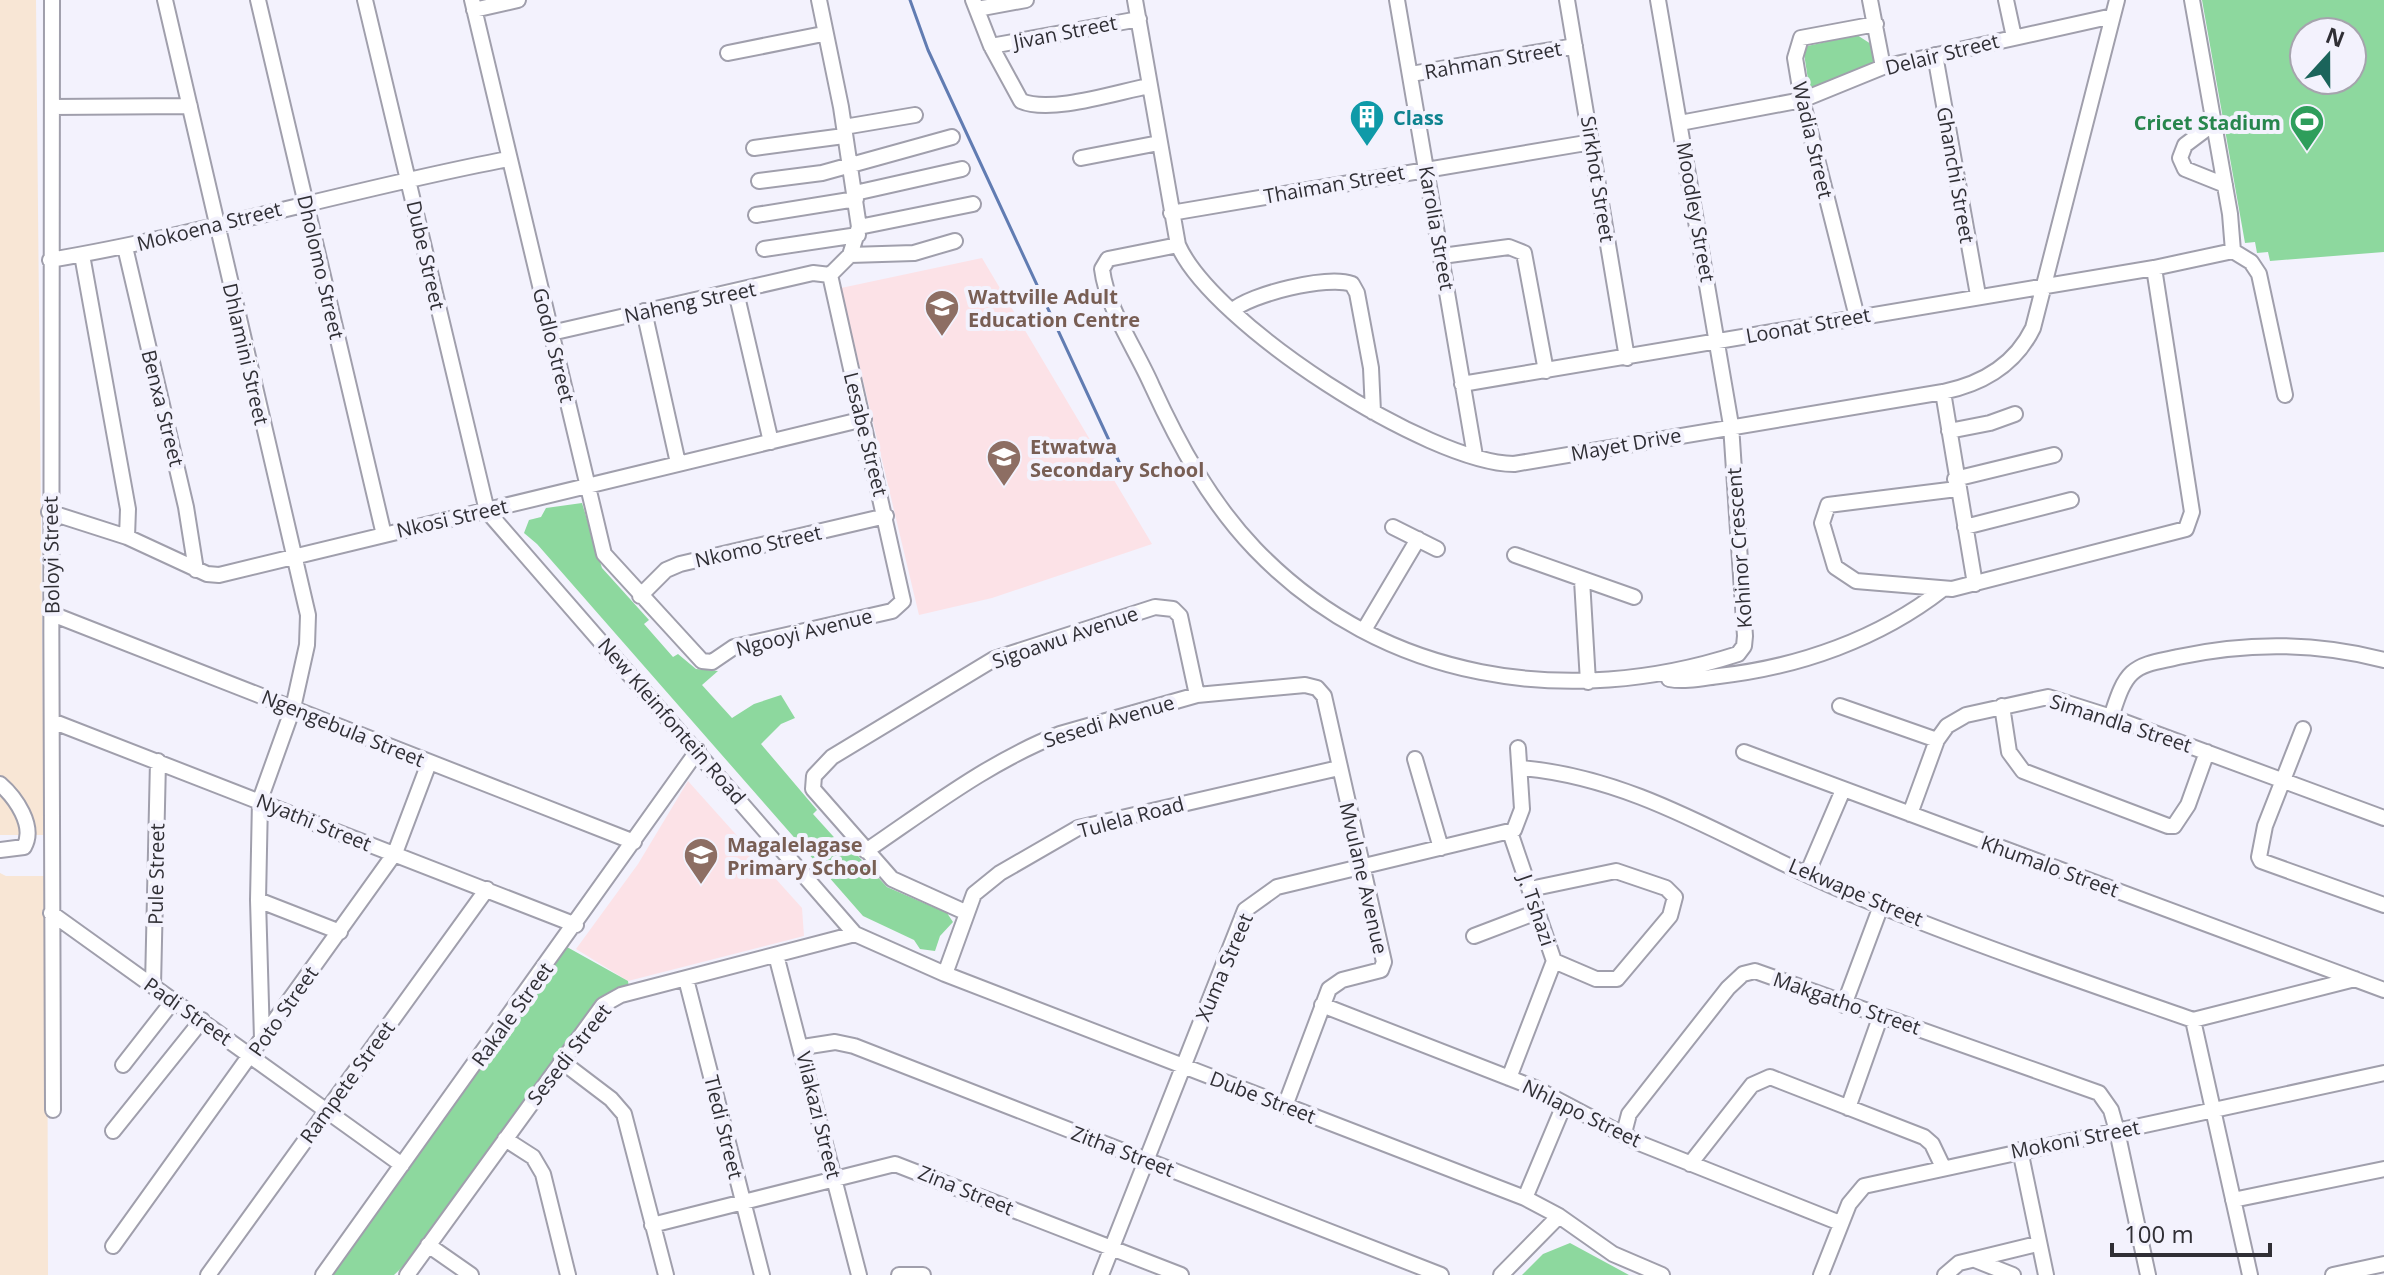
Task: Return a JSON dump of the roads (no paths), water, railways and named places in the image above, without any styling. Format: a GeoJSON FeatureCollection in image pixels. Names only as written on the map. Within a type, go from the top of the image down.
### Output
{"type":"FeatureCollection","features":[{"type":"Feature","properties":{"kind":"street","name":"Boloyi Street"},"geometry":{"type":"LineString","coordinates":[[52,0],[49,512],[53,1110]]}},
{"type":"Feature","properties":{"kind":"street","name":"Dhlamini Street"},"geometry":{"type":"LineString","coordinates":[[165,0],[309,630],[293,708]]}},
{"type":"Feature","properties":{"kind":"street","name":"Dholomo Street"},"geometry":{"type":"LineString","coordinates":[[258,0],[384,535]]}},
{"type":"Feature","properties":{"kind":"street","name":"Dube Street"},"geometry":{"type":"LineString","coordinates":[[365,0],[487,511]]}},
{"type":"Feature","properties":{"kind":"street"},"geometry":{"type":"LineString","coordinates":[[473,5],[518,0]]}},
{"type":"Feature","properties":{"kind":"street"},"geometry":{"type":"LineString","coordinates":[[819,0],[855,196],[858,231],[850,255],[830,275]]}},
{"type":"Feature","properties":{"kind":"street"},"geometry":{"type":"LineString","coordinates":[[1026,0],[975,4],[991,46],[1021,101],[1040,106],[1149,86]]}},
{"type":"Feature","properties":{"kind":"street","name":"Mayet Drive"},"geometry":{"type":"LineString","coordinates":[[1135,0],[1171,213],[1178,245],[1195,276],[1272,347],[1373,412],[1475,456],[1514,464],[1731,425],[1943,392],[1980,382],[2019,350],[2033,328],[2117,0]]}},
{"type":"Feature","properties":{"kind":"street","name":"Karolia Street"},"geometry":{"type":"LineString","coordinates":[[1397,0],[1475,456]]}},
{"type":"Feature","properties":{"kind":"street","name":"Sirkhot Street"},"geometry":{"type":"LineString","coordinates":[[1567,0],[1627,358]]}},
{"type":"Feature","properties":{"kind":"street","name":"Moodley Street"},"geometry":{"type":"LineString","coordinates":[[1658,0],[1731,425]]}},
{"type":"Feature","properties":{"kind":"street"},"geometry":{"type":"LineString","coordinates":[[1870,0],[1883,67]]}},
{"type":"Feature","properties":{"kind":"street"},"geometry":{"type":"LineString","coordinates":[[2006,0],[2014,37]]}},
{"type":"Feature","properties":{"kind":"street"},"geometry":{"type":"LineString","coordinates":[[2192,0],[2225,185],[2233,251],[2251,262],[2259,274],[2285,395]]}},
{"type":"Feature","properties":{"kind":"street","name":"Godlo Street"},"geometry":{"type":"LineString","coordinates":[[473,5],[604,554],[697,658]]}},
{"type":"Feature","properties":{"kind":"street","name":"Delair Street"},"geometry":{"type":"LineString","coordinates":[[1680,123],[1802,100],[1883,67],[2113,16]]}},
{"type":"Feature","properties":{"kind":"street","name":"Jivan Street"},"geometry":{"type":"LineString","coordinates":[[991,46],[1139,19]]}},
{"type":"Feature","properties":{"kind":"street","name":"Wadia Street"},"geometry":{"type":"LineString","coordinates":[[1857,317],[1802,100],[1795,58],[1801,38],[1876,24]]}},
{"type":"Feature","properties":{"kind":"street"},"geometry":{"type":"LineString","coordinates":[[728,53],[823,34]]}},
{"type":"Feature","properties":{"kind":"street","name":"Rahman Street"},"geometry":{"type":"LineString","coordinates":[[1411,74],[1575,46]]}},
{"type":"Feature","properties":{"kind":"street","name":"Ghanchi Street"},"geometry":{"type":"LineString","coordinates":[[1935,55],[1978,295]]}},
{"type":"Feature","properties":{"kind":"street"},"geometry":{"type":"LineString","coordinates":[[52,107],[190,106]]}},
{"type":"Feature","properties":{"kind":"street"},"geometry":{"type":"LineString","coordinates":[[754,148],[915,115]]}},
{"type":"Feature","properties":{"kind":"street"},"geometry":{"type":"LineString","coordinates":[[2213,124],[2185,145],[2180,158],[2185,169],[2225,185]]}},
{"type":"Feature","properties":{"kind":"street"},"geometry":{"type":"LineString","coordinates":[[759,181],[822,173],[952,137]]}},
{"type":"Feature","properties":{"kind":"street","name":"Thaiman Street"},"geometry":{"type":"LineString","coordinates":[[1171,213],[1592,142]]}},
{"type":"Feature","properties":{"kind":"street"},"geometry":{"type":"LineString","coordinates":[[1081,158],[1159,143]]}},
{"type":"Feature","properties":{"kind":"street","name":"Mokoena Street"},"geometry":{"type":"LineString","coordinates":[[50,260],[125,247],[407,178],[508,159]]}},
{"type":"Feature","properties":{"kind":"street"},"geometry":{"type":"LineString","coordinates":[[756,215],[855,196],[962,169]]}},
{"type":"Feature","properties":{"kind":"street"},"geometry":{"type":"LineString","coordinates":[[764,249],[973,204]]}},
{"type":"Feature","properties":{"kind":"street"},"geometry":{"type":"LineString","coordinates":[[850,255],[914,253],[955,241]]}},
{"type":"Feature","properties":{"kind":"street","name":"Kohinor Crescent"},"geometry":{"type":"LineString","coordinates":[[1178,245],[1114,256],[1104,262],[1102,269],[1111,300],[1201,481],[1256,550],[1317,601],[1364,630],[1430,659],[1519,680],[1588,682],[1653,676],[1738,654],[1744,646],[1731,425]]}},
{"type":"Feature","properties":{"kind":"street","name":"Benxa Street"},"geometry":{"type":"LineString","coordinates":[[125,247],[186,507],[196,570]]}},
{"type":"Feature","properties":{"kind":"street"},"geometry":{"type":"LineString","coordinates":[[1442,256],[1509,247],[1524,253],[1546,371]]}},
{"type":"Feature","properties":{"kind":"street","name":"Loonat Street"},"geometry":{"type":"LineString","coordinates":[[1462,384],[1627,358],[1978,295],[2154,268],[2233,251]]}},
{"type":"Feature","properties":{"kind":"street"},"geometry":{"type":"LineString","coordinates":[[82,255],[128,509],[127,537]]}},
{"type":"Feature","properties":{"kind":"street"},"geometry":{"type":"LineString","coordinates":[[2054,455],[1956,484],[1837,501],[1828,505],[1822,515],[1833,563],[1845,577],[1943,589],[1975,584],[2182,531],[2189,524],[2191,502],[2154,268]]}},
{"type":"Feature","properties":{"kind":"street","name":"Naheng Street"},"geometry":{"type":"LineString","coordinates":[[551,333],[813,273],[830,275]]}},
{"type":"Feature","properties":{"kind":"street","name":"Lesabe Street"},"geometry":{"type":"LineString","coordinates":[[830,275],[902,594]]}},
{"type":"Feature","properties":{"kind":"street"},"geometry":{"type":"LineString","coordinates":[[1232,311],[1257,295],[1342,282],[1352,284],[1357,293],[1371,368],[1373,412]]}},
{"type":"Feature","properties":{"kind":"street"},"geometry":{"type":"LineString","coordinates":[[736,292],[771,442]]}},
{"type":"Feature","properties":{"kind":"street"},"geometry":{"type":"LineString","coordinates":[[644,311],[678,463]]}},
{"type":"Feature","properties":{"kind":"street"},"geometry":{"type":"LineString","coordinates":[[1943,392],[1975,584]]}},
{"type":"Feature","properties":{"kind":"street"},"geometry":{"type":"LineString","coordinates":[[1949,431],[1990,423],[2015,414]]}},
{"type":"Feature","properties":{"kind":"street","name":"Nkosi Street"},"geometry":{"type":"LineString","coordinates":[[49,512],[127,537],[172,555],[196,570],[219,575],[864,419]]}},
{"type":"Feature","properties":{"kind":"street"},"geometry":{"type":"LineString","coordinates":[[1965,527],[2071,500]]}},
{"type":"Feature","properties":{"kind":"street","name":"New Kleinfontein Road"},"geometry":{"type":"LineString","coordinates":[[487,511],[855,934]]}},
{"type":"Feature","properties":{"kind":"street","name":"Nkomo Street"},"geometry":{"type":"LineString","coordinates":[[640,596],[666,570],[680,564],[886,516]]}},
{"type":"Feature","properties":{"kind":"street"},"geometry":{"type":"LineString","coordinates":[[1393,527],[1437,549]]}},
{"type":"Feature","properties":{"kind":"street"},"geometry":{"type":"LineString","coordinates":[[1364,630],[1418,539]]}},
{"type":"Feature","properties":{"kind":"street"},"geometry":{"type":"LineString","coordinates":[[1515,555],[1634,597]]}},
{"type":"Feature","properties":{"kind":"street"},"geometry":{"type":"LineString","coordinates":[[1582,580],[1588,682]]}},
{"type":"Feature","properties":{"kind":"street"},"geometry":{"type":"LineString","coordinates":[[1653,676],[1677,680],[1773,667],[1847,644],[1883,629],[1943,589]]}},
{"type":"Feature","properties":{"kind":"street","name":"Ngooyi Avenue"},"geometry":{"type":"LineString","coordinates":[[697,658],[712,662],[734,647],[892,611],[901,606],[902,594]]}},
{"type":"Feature","properties":{"kind":"street","name":"Sigoawu Avenue"},"geometry":{"type":"LineString","coordinates":[[866,851],[818,796],[812,784],[816,772],[832,757],[994,659],[1155,607],[1173,609],[1180,616],[1197,695]]}},
{"type":"Feature","properties":{"kind":"street","name":"Ngengebula Street"},"geometry":{"type":"LineString","coordinates":[[52,614],[634,842]]}},
{"type":"Feature","properties":{"kind":"street"},"geometry":{"type":"LineString","coordinates":[[2111,717],[2125,682],[2135,671],[2208,651],[2237,647],[2309,647],[2384,660]]}},
{"type":"Feature","properties":{"kind":"street","name":"Sesedi Avenue"},"geometry":{"type":"LineString","coordinates":[[866,851],[958,789],[1039,742],[1197,695],[1286,686]]}},
{"type":"Feature","properties":{"kind":"street","name":"Mvulane Avenue"},"geometry":{"type":"LineString","coordinates":[[1285,1106],[1322,1005],[1333,985],[1383,967],[1383,955],[1324,696],[1312,686],[1286,686]]}},
{"type":"Feature","properties":{"kind":"street","name":"Simandla Street"},"geometry":{"type":"LineString","coordinates":[[1937,740],[1953,721],[2002,706],[2048,697],[2111,717],[2384,818]]}},
{"type":"Feature","properties":{"kind":"street"},"geometry":{"type":"LineString","coordinates":[[1840,706],[1937,740],[1910,814]]}},
{"type":"Feature","properties":{"kind":"street"},"geometry":{"type":"LineString","coordinates":[[2002,706],[2009,752],[2023,771],[2168,826],[2174,826],[2185,812],[2207,752]]}},
{"type":"Feature","properties":{"kind":"street","name":"Padi Street"},"geometry":{"type":"LineString","coordinates":[[262,1039],[258,900],[260,800],[293,708]]}},
{"type":"Feature","properties":{"kind":"street","name":"Nyathi Street"},"geometry":{"type":"LineString","coordinates":[[52,721],[576,925]]}},
{"type":"Feature","properties":{"kind":"street"},"geometry":{"type":"LineString","coordinates":[[2303,729],[2259,845],[2261,861],[2384,905]]}},
{"type":"Feature","properties":{"kind":"street"},"geometry":{"type":"LineString","coordinates":[[1510,832],[1517,826],[1521,814],[1518,748]]}},
{"type":"Feature","properties":{"kind":"street","name":"Rakale Street"},"geometry":{"type":"LineString","coordinates":[[323,1275],[576,925],[698,750]]}},
{"type":"Feature","properties":{"kind":"street","name":"Khumalo Street"},"geometry":{"type":"LineString","coordinates":[[1744,752],[2384,990]]}},
{"type":"Feature","properties":{"kind":"street"},"geometry":{"type":"LineString","coordinates":[[1415,759],[1441,848]]}},
{"type":"Feature","properties":{"kind":"street","name":"Pule Street"},"geometry":{"type":"LineString","coordinates":[[153,986],[158,761]]}},
{"type":"Feature","properties":{"kind":"street","name":"Poto Street"},"geometry":{"type":"LineString","coordinates":[[113,1246],[395,853],[429,763]]}},
{"type":"Feature","properties":{"kind":"street","name":"Tulela Road"},"geometry":{"type":"LineString","coordinates":[[945,974],[965,912],[981,886],[1078,828],[1339,768]]}},
{"type":"Feature","properties":{"kind":"street","name":"Lekwape Street"},"geometry":{"type":"LineString","coordinates":[[1521,768],[1554,771],[1629,791],[1727,833],[1807,874],[1881,906],[2193,1020]]}},
{"type":"Feature","properties":{"kind":"street"},"geometry":{"type":"LineString","coordinates":[[0,784],[26,820],[28,841],[24,847],[0,850]]}},
{"type":"Feature","properties":{"kind":"street"},"geometry":{"type":"LineString","coordinates":[[1807,874],[1843,790]]}},
{"type":"Feature","properties":{"kind":"street","name":"Xuma Street"},"geometry":{"type":"LineString","coordinates":[[1101,1275],[1237,929],[1253,901],[1277,887],[1510,832]]}},
{"type":"Feature","properties":{"kind":"street","name":"J. Tshazi"},"geometry":{"type":"LineString","coordinates":[[1509,1078],[1554,961],[1510,832]]}},
{"type":"Feature","properties":{"kind":"street"},"geometry":{"type":"LineString","coordinates":[[866,851],[892,879],[965,912]]}},
{"type":"Feature","properties":{"kind":"street"},"geometry":{"type":"LineString","coordinates":[[1530,889],[1616,871],[1666,888],[1675,897],[1670,916],[1617,979],[1596,979],[1554,961]]}},
{"type":"Feature","properties":{"kind":"street","name":"Rampete Street"},"geometry":{"type":"LineString","coordinates":[[208,1275],[487,889]]}},
{"type":"Feature","properties":{"kind":"street"},"geometry":{"type":"LineString","coordinates":[[258,900],[340,932]]}},
{"type":"Feature","properties":{"kind":"street"},"geometry":{"type":"LineString","coordinates":[[1844,1005],[1881,906]]}},
{"type":"Feature","properties":{"kind":"street"},"geometry":{"type":"LineString","coordinates":[[1474,936],[1537,912]]}},
{"type":"Feature","properties":{"kind":"street","name":"Padi Street"},"geometry":{"type":"LineString","coordinates":[[51,913],[402,1165]]}},
{"type":"Feature","properties":{"kind":"street","name":"Dube Street"},"geometry":{"type":"LineString","coordinates":[[855,934],[945,974],[1525,1198],[1559,1216],[1600,1246],[1662,1275]]}},
{"type":"Feature","properties":{"kind":"street","name":"Sesedi Street"},"geometry":{"type":"LineString","coordinates":[[407,1275],[595,1015],[612,999],[855,934]]}},
{"type":"Feature","properties":{"kind":"street","name":"Vilakazi Street"},"geometry":{"type":"LineString","coordinates":[[776,955],[803,1047],[859,1275]]}},
{"type":"Feature","properties":{"kind":"street","name":"Makgatho Street"},"geometry":{"type":"LineString","coordinates":[[1624,1133],[1629,1114],[1743,974],[1764,974],[1844,1005],[1881,1015],[2089,1088],[2106,1101],[2117,1131],[2148,1275]]}},
{"type":"Feature","properties":{"kind":"street","name":"Tledi Street"},"geometry":{"type":"LineString","coordinates":[[686,979],[762,1275]]}},
{"type":"Feature","properties":{"kind":"street"},"geometry":{"type":"LineString","coordinates":[[2250,1275],[2193,1020],[2356,979]]}},
{"type":"Feature","properties":{"kind":"street"},"geometry":{"type":"LineString","coordinates":[[123,1065],[173,1001]]}},
{"type":"Feature","properties":{"kind":"street","name":"Nhlapo Street"},"geometry":{"type":"LineString","coordinates":[[1322,1005],[1509,1078],[1690,1164],[1840,1223]]}},
{"type":"Feature","properties":{"kind":"street"},"geometry":{"type":"LineString","coordinates":[[1848,1108],[1881,1015]]}},
{"type":"Feature","properties":{"kind":"street"},"geometry":{"type":"LineString","coordinates":[[113,1131],[202,1020]]}},
{"type":"Feature","properties":{"kind":"street","name":"Zitha Street"},"geometry":{"type":"LineString","coordinates":[[803,1047],[835,1042],[854,1046],[1441,1275]]}},
{"type":"Feature","properties":{"kind":"street"},"geometry":{"type":"LineString","coordinates":[[561,1061],[611,1099],[624,1114],[666,1275]]}},
{"type":"Feature","properties":{"kind":"street","name":"Mokoni Street"},"geometry":{"type":"LineString","coordinates":[[1821,1275],[1840,1223],[1854,1195],[1864,1186],[2384,1073]]}},
{"type":"Feature","properties":{"kind":"street"},"geometry":{"type":"LineString","coordinates":[[1690,1164],[1758,1080],[1770,1077],[1924,1137],[1932,1144],[1943,1167]]}},
{"type":"Feature","properties":{"kind":"street"},"geometry":{"type":"LineString","coordinates":[[1525,1198],[1564,1105]]}},
{"type":"Feature","properties":{"kind":"street"},"geometry":{"type":"LineString","coordinates":[[505,1139],[533,1157],[543,1174],[568,1275]]}},
{"type":"Feature","properties":{"kind":"street"},"geometry":{"type":"LineString","coordinates":[[2020,1150],[2037,1244],[2046,1275]]}},
{"type":"Feature","properties":{"kind":"street","name":"Zina Street"},"geometry":{"type":"LineString","coordinates":[[652,1225],[890,1164],[901,1165],[1181,1275]]}},
{"type":"Feature","properties":{"kind":"street"},"geometry":{"type":"LineString","coordinates":[[2233,1200],[2384,1169]]}},
{"type":"Feature","properties":{"kind":"street"},"geometry":{"type":"LineString","coordinates":[[1501,1275],[1559,1216]]}},
{"type":"Feature","properties":{"kind":"street"},"geometry":{"type":"LineString","coordinates":[[1945,1275],[1959,1263],[2037,1244]]}},
{"type":"Feature","properties":{"kind":"street"},"geometry":{"type":"LineString","coordinates":[[428,1245],[471,1275]]}},
{"type":"Feature","properties":{"kind":"street"},"geometry":{"type":"LineString","coordinates":[[1974,1260],[2013,1275]]}},
{"type":"Feature","properties":{"kind":"street"},"geometry":{"type":"LineString","coordinates":[[2333,1275],[2384,1264]]}},
{"type":"Feature","properties":{"kind":"street"},"geometry":{"type":"LineString","coordinates":[[899,1275],[923,1275]]}},
{"type":"Feature","properties":{"kind":"waterway"},"geometry":{"type":"LineString","coordinates":[[910,0],[928,50],[1120,464]]}},
{"type":"Feature","properties":{"kind":"place","name":"Class"},"geometry":{"type":"Point","coordinates":[1367,148]}},
{"type":"Feature","properties":{"kind":"place","name":"Cricet Stadium"},"geometry":{"type":"Point","coordinates":[2307,153]}},
{"type":"Feature","properties":{"kind":"place","name":"Wattville Adult Education Centre"},"geometry":{"type":"Point","coordinates":[942,338]}},
{"type":"Feature","properties":{"kind":"place","name":"Etwatwa Secondary School"},"geometry":{"type":"Point","coordinates":[1004,488]}},
{"type":"Feature","properties":{"kind":"place","name":"Magalelagase Primary School"},"geometry":{"type":"Point","coordinates":[701,886]}}]}
